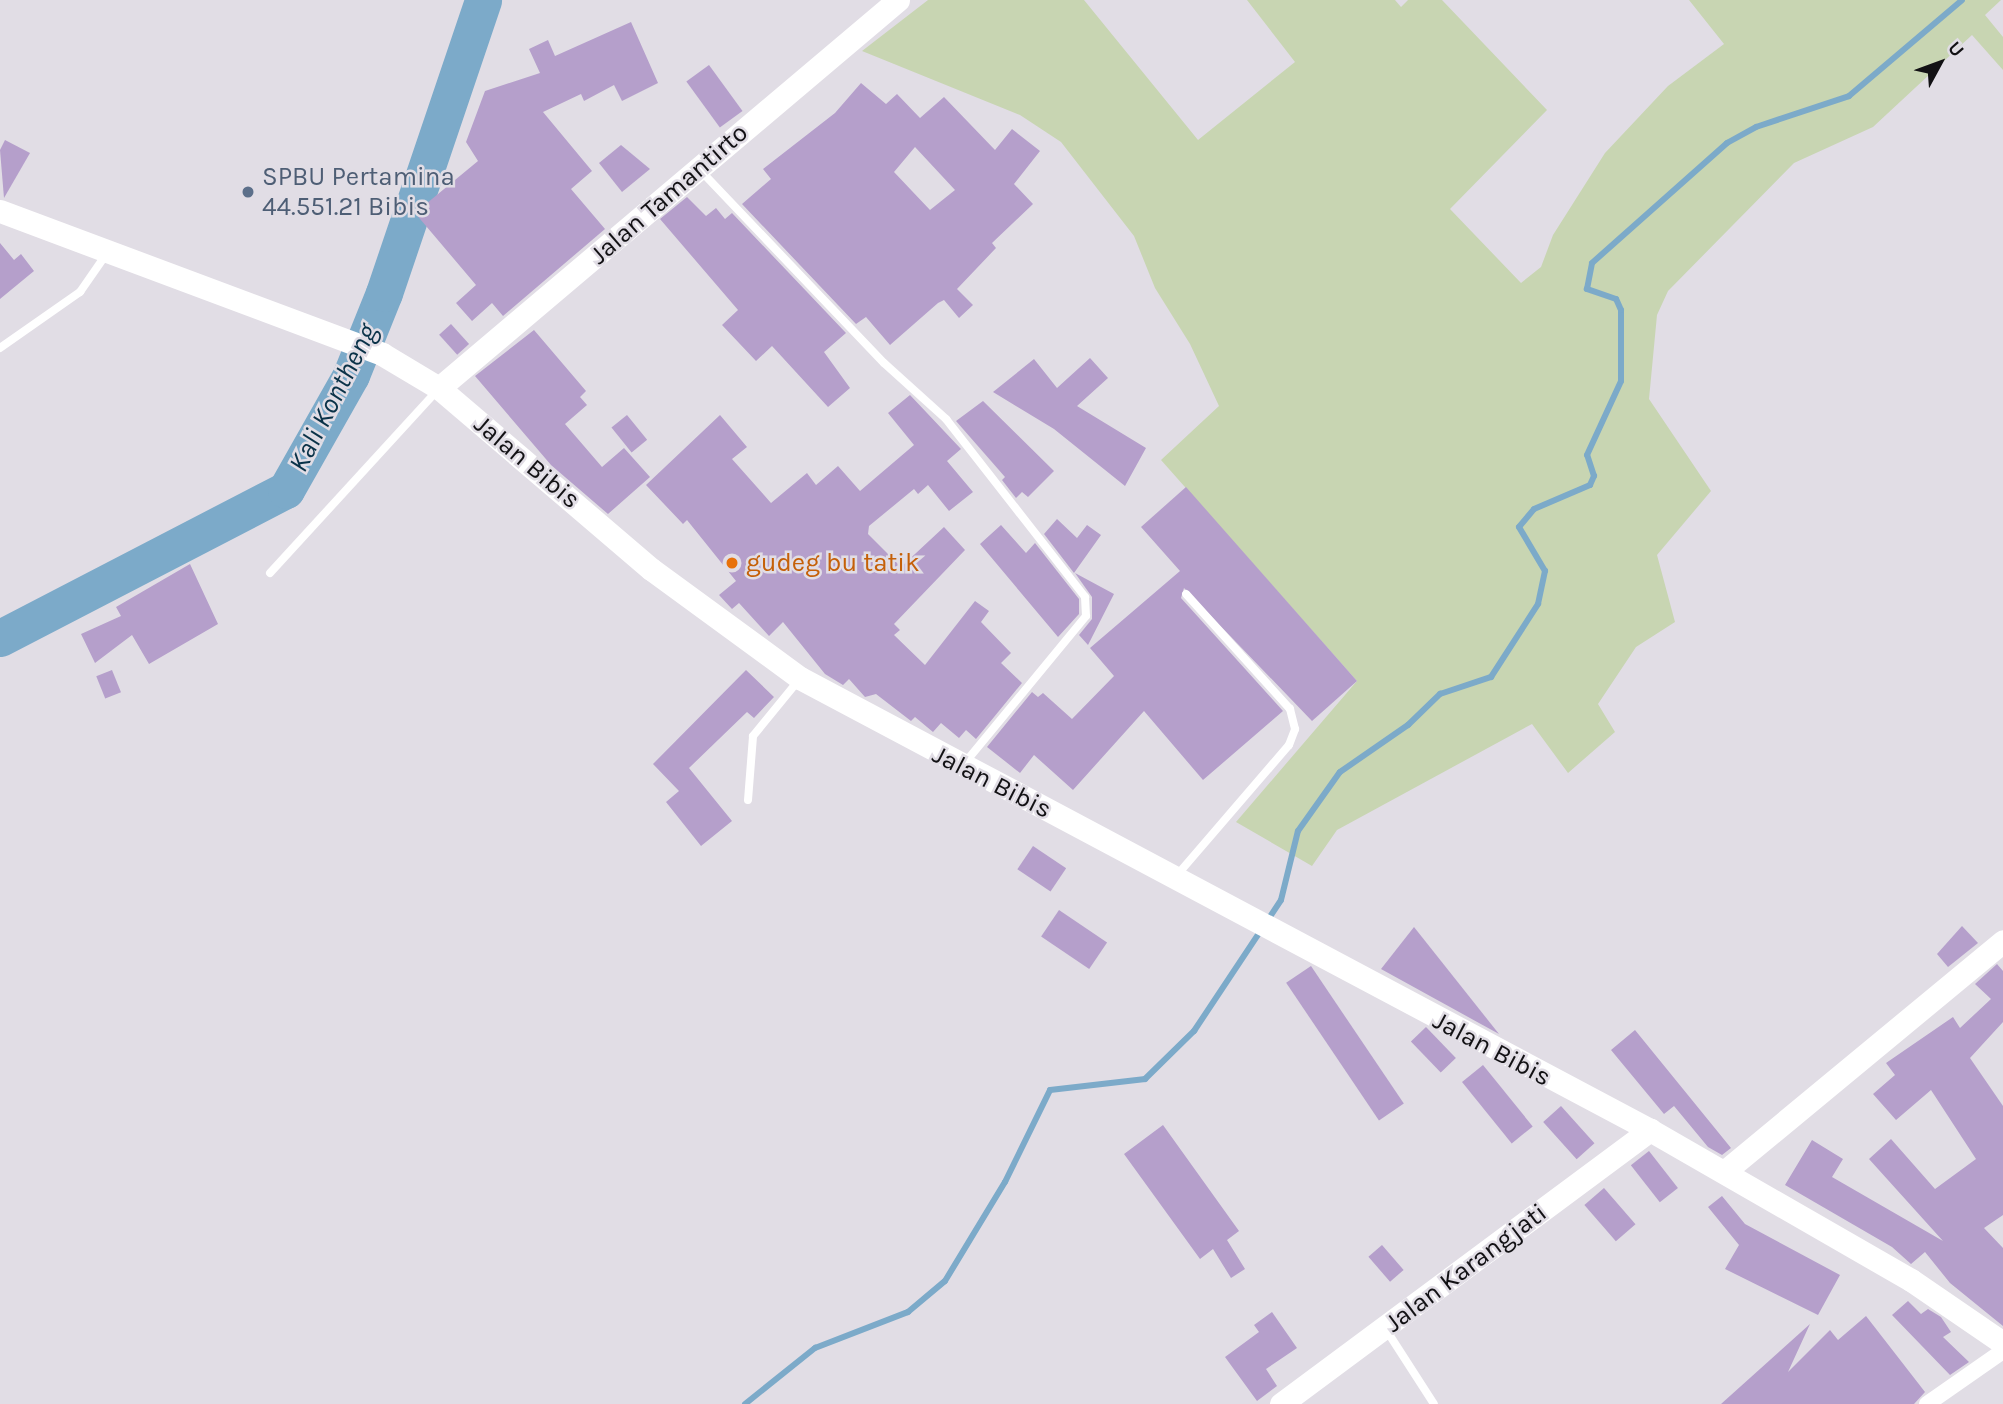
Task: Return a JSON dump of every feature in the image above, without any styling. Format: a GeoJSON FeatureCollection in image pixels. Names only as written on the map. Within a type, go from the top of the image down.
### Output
{"type":"FeatureCollection","features":[{"type":"Feature","properties":{"kind":"main road","name":"Jalan Tamantirto"},"geometry":{"type":"LineString","coordinates":[[439,388],[700,170],[781,94],[898,0]]}},
{"type":"Feature","properties":{"kind":"main road","name":"Jalan Bibis"},"geometry":{"type":"LineString","coordinates":[[0,211],[372,349],[439,388],[651,569],[800,678],[1285,939],[1650,1130],[1911,1280],[2003,1343]]}},
{"type":"Feature","properties":{"kind":"main road"},"geometry":{"type":"LineString","coordinates":[[1724,1172],[2003,940]]}},
{"type":"Feature","properties":{"kind":"main road","name":"Jalan Karangjati"},"geometry":{"type":"LineString","coordinates":[[1281,1404],[1650,1130]]}},
{"type":"Feature","properties":{"kind":"street"},"geometry":{"type":"LineString","coordinates":[[1927,1404],[2003,1350]]}},
{"type":"Feature","properties":{"kind":"lane"},"geometry":{"type":"LineString","coordinates":[[700,170],[884,363],[946,419],[1085,597],[1086,616],[964,765]]}},
{"type":"Feature","properties":{"kind":"lane"},"geometry":{"type":"LineString","coordinates":[[0,348],[80,292],[108,250]]}},
{"type":"Feature","properties":{"kind":"lane"},"geometry":{"type":"LineString","coordinates":[[271,573],[439,388]]}},
{"type":"Feature","properties":{"kind":"lane"},"geometry":{"type":"LineString","coordinates":[[1174,879],[1289,745],[1295,729],[1290,709],[1186,594]]}},
{"type":"Feature","properties":{"kind":"lane"},"geometry":{"type":"LineString","coordinates":[[748,800],[752,736],[800,678]]}},
{"type":"Feature","properties":{"kind":"lane"},"geometry":{"type":"LineString","coordinates":[[1385,1328],[1434,1404]]}},
{"type":"Feature","properties":{"kind":"green space"},"geometry":{"type":"Polygon","coordinates":[[[928,0],[1084,0],[1198,140],[1295,62],[1247,0],[1395,0],[1401,7],[1408,0],[1442,0],[1547,110],[1450,209],[1521,283],[1541,267],[1553,235],[1605,153],[1668,86],[1724,44],[1689,0],[2001,0],[1985,15],[2003,37],[2003,70],[1972,35],[1873,127],[1794,163],[1668,291],[1657,315],[1649,399],[1711,491],[1657,555],[1675,622],[1636,647],[1598,704],[1615,732],[1568,773],[1532,724],[1337,830],[1312,866],[1236,822],[1357,681],[1161,460],[1219,406],[1190,344],[1155,288],[1134,236],[1061,142],[1020,115],[862,51],[928,0]]]}},
{"type":"Feature","properties":{"kind":"building"},"geometry":{"type":"Polygon","coordinates":[[[631,22],[658,83],[622,101],[614,85],[584,101],[581,94],[543,112],[592,171],[571,189],[605,229],[503,316],[492,303],[472,321],[456,303],[476,285],[415,213],[478,161],[466,142],[485,91],[540,73],[529,49],[548,40],[555,56],[631,22]]]}},
{"type":"Feature","properties":{"kind":"building"},"geometry":{"type":"Polygon","coordinates":[[[709,65],[743,111],[720,128],[686,81],[709,65]]]}},
{"type":"Feature","properties":{"kind":"building"},"geometry":{"type":"Polygon","coordinates":[[[861,83],[886,104],[897,94],[920,118],[944,97],[995,150],[1012,129],[1040,151],[1014,184],[1033,204],[992,243],[996,248],[957,289],[973,305],[959,318],[944,300],[890,345],[866,317],[856,324],[742,204],[771,179],[763,169],[835,113],[861,83]],[[915,147],[894,172],[930,210],[955,190],[915,147]]]}},
{"type":"Feature","properties":{"kind":"building"},"geometry":{"type":"Polygon","coordinates":[[[5,140],[30,153],[4,198],[0,150],[5,140]]]}},
{"type":"Feature","properties":{"kind":"building"},"geometry":{"type":"Polygon","coordinates":[[[621,145],[650,169],[622,192],[599,163],[621,145]]]}},
{"type":"Feature","properties":{"kind":"building"},"geometry":{"type":"Polygon","coordinates":[[[687,197],[706,216],[716,208],[725,219],[732,213],[846,333],[824,352],[850,388],[828,407],[772,346],[756,361],[722,325],[738,310],[660,219],[687,197]]]}},
{"type":"Feature","properties":{"kind":"building"},"geometry":{"type":"Polygon","coordinates":[[[0,243],[14,260],[21,254],[34,271],[0,299],[0,243]]]}},
{"type":"Feature","properties":{"kind":"building"},"geometry":{"type":"Polygon","coordinates":[[[451,324],[469,344],[457,355],[439,335],[451,324]]]}},
{"type":"Feature","properties":{"kind":"building"},"geometry":{"type":"Polygon","coordinates":[[[534,330],[586,391],[580,397],[587,405],[565,424],[602,467],[624,448],[650,477],[608,514],[551,465],[475,376],[534,330]]]}},
{"type":"Feature","properties":{"kind":"building"},"geometry":{"type":"Polygon","coordinates":[[[1090,358],[1108,378],[1077,406],[1146,448],[1125,486],[1054,429],[993,392],[1034,359],[1057,388],[1090,358]]]}},
{"type":"Feature","properties":{"kind":"building"},"geometry":{"type":"Polygon","coordinates":[[[910,395],[961,449],[947,461],[973,492],[949,511],[928,485],[918,494],[914,489],[869,526],[868,534],[901,567],[944,527],[965,550],[894,624],[900,630],[894,635],[925,665],[975,601],[989,611],[981,622],[1011,653],[1001,663],[1022,683],[976,739],[966,730],[959,738],[941,723],[933,732],[915,717],[911,721],[876,694],[865,697],[849,679],[843,685],[825,674],[783,622],[769,636],[739,603],[732,609],[719,595],[736,581],[687,520],[683,524],[646,485],[720,415],[747,447],[732,459],[771,503],[807,473],[816,485],[838,466],[860,491],[914,445],[888,413],[910,395]]]}},
{"type":"Feature","properties":{"kind":"building"},"geometry":{"type":"Polygon","coordinates":[[[983,401],[1054,471],[1028,497],[1022,492],[1016,498],[1002,480],[1005,477],[956,421],[983,401]]]}},
{"type":"Feature","properties":{"kind":"building"},"geometry":{"type":"Polygon","coordinates":[[[627,415],[647,440],[632,452],[611,428],[627,415]]]}},
{"type":"Feature","properties":{"kind":"building"},"geometry":{"type":"Polygon","coordinates":[[[1186,487],[1357,681],[1312,721],[1184,588],[1181,598],[1283,711],[1203,780],[1144,711],[1073,790],[1034,755],[1020,773],[987,747],[1032,692],[1038,697],[1043,693],[1072,719],[1114,676],[1090,648],[1180,571],[1141,527],[1186,487]]]}},
{"type":"Feature","properties":{"kind":"building"},"geometry":{"type":"Polygon","coordinates":[[[1057,519],[1077,538],[1087,525],[1101,535],[1074,573],[1044,534],[1057,519]]]}},
{"type":"Feature","properties":{"kind":"building"},"geometry":{"type":"Polygon","coordinates":[[[1001,525],[1026,553],[1035,543],[1079,599],[1079,614],[1058,637],[980,544],[1001,525]]]}},
{"type":"Feature","properties":{"kind":"building"},"geometry":{"type":"Polygon","coordinates":[[[190,564],[218,624],[149,664],[132,635],[95,663],[81,634],[121,616],[116,607],[190,564]]]}},
{"type":"Feature","properties":{"kind":"building"},"geometry":{"type":"Polygon","coordinates":[[[1075,573],[1114,594],[1088,645],[1079,635],[1092,619],[1092,597],[1075,573]]]}},
{"type":"Feature","properties":{"kind":"building"},"geometry":{"type":"Polygon","coordinates":[[[112,670],[121,692],[105,699],[96,676],[112,670]]]}},
{"type":"Feature","properties":{"kind":"building"},"geometry":{"type":"Polygon","coordinates":[[[746,670],[774,697],[754,718],[747,712],[689,768],[732,821],[701,846],[666,802],[679,791],[653,764],[746,670]]]}},
{"type":"Feature","properties":{"kind":"building"},"geometry":{"type":"Polygon","coordinates":[[[1033,846],[1066,868],[1051,892],[1017,869],[1033,846]]]}},
{"type":"Feature","properties":{"kind":"building"},"geometry":{"type":"Polygon","coordinates":[[[1059,910],[1107,942],[1089,969],[1041,937],[1059,910]]]}},
{"type":"Feature","properties":{"kind":"building"},"geometry":{"type":"Polygon","coordinates":[[[1962,926],[1978,943],[1948,967],[1937,954],[1962,926]]]}},
{"type":"Feature","properties":{"kind":"building"},"geometry":{"type":"Polygon","coordinates":[[[1414,927],[1499,1034],[1381,969],[1414,927]]]}},
{"type":"Feature","properties":{"kind":"building"},"geometry":{"type":"Polygon","coordinates":[[[1997,964],[2003,971],[2003,1022],[1970,1058],[2003,1106],[2003,1215],[1984,1228],[2003,1248],[2003,1326],[1950,1283],[1925,1252],[1911,1264],[1892,1247],[1785,1185],[1812,1140],[1843,1159],[1832,1177],[1943,1241],[1869,1159],[1891,1139],[1935,1189],[1976,1159],[1931,1090],[1896,1120],[1873,1094],[1895,1075],[1886,1063],[1953,1017],[1960,1028],[1991,999],[1975,984],[1997,964]]]}},
{"type":"Feature","properties":{"kind":"building"},"geometry":{"type":"Polygon","coordinates":[[[1311,966],[1404,1104],[1379,1120],[1286,983],[1311,966]]]}},
{"type":"Feature","properties":{"kind":"building"},"geometry":{"type":"Polygon","coordinates":[[[1426,1027],[1456,1058],[1441,1073],[1411,1042],[1426,1027]]]}},
{"type":"Feature","properties":{"kind":"building"},"geometry":{"type":"Polygon","coordinates":[[[1635,1030],[1731,1148],[1722,1155],[1708,1147],[1674,1106],[1664,1114],[1611,1050],[1635,1030]]]}},
{"type":"Feature","properties":{"kind":"building"},"geometry":{"type":"Polygon","coordinates":[[[1483,1065],[1533,1126],[1512,1143],[1462,1082],[1483,1065]]]}},
{"type":"Feature","properties":{"kind":"building"},"geometry":{"type":"Polygon","coordinates":[[[1561,1106],[1594,1143],[1577,1159],[1543,1122],[1561,1106]]]}},
{"type":"Feature","properties":{"kind":"building"},"geometry":{"type":"Polygon","coordinates":[[[1163,1125],[1239,1231],[1227,1240],[1245,1269],[1231,1278],[1213,1249],[1200,1259],[1124,1154],[1163,1125]]]}},
{"type":"Feature","properties":{"kind":"building"},"geometry":{"type":"Polygon","coordinates":[[[1649,1151],[1678,1188],[1660,1202],[1631,1165],[1649,1151]]]}},
{"type":"Feature","properties":{"kind":"building"},"geometry":{"type":"Polygon","coordinates":[[[1604,1188],[1635,1224],[1616,1241],[1584,1205],[1604,1188]]]}},
{"type":"Feature","properties":{"kind":"building"},"geometry":{"type":"Polygon","coordinates":[[[1722,1196],[1745,1224],[1840,1275],[1818,1315],[1725,1269],[1739,1245],[1708,1207],[1722,1196]]]}},
{"type":"Feature","properties":{"kind":"building"},"geometry":{"type":"Polygon","coordinates":[[[1382,1245],[1404,1270],[1390,1282],[1368,1257],[1382,1245]]]}},
{"type":"Feature","properties":{"kind":"building"},"geometry":{"type":"Polygon","coordinates":[[[1908,1301],[1921,1314],[1928,1309],[1941,1317],[1951,1332],[1943,1337],[1969,1362],[1950,1375],[1892,1315],[1908,1301]]]}},
{"type":"Feature","properties":{"kind":"building"},"geometry":{"type":"Polygon","coordinates":[[[1272,1312],[1297,1348],[1266,1369],[1277,1386],[1257,1401],[1225,1357],[1259,1332],[1254,1325],[1272,1312]]]}},
{"type":"Feature","properties":{"kind":"building"},"geometry":{"type":"Polygon","coordinates":[[[1866,1316],[1925,1392],[1914,1404],[1721,1404],[1810,1324],[1788,1372],[1830,1330],[1838,1340],[1866,1316]]]}},
{"type":"Feature","properties":{"kind":"waterway","name":"Kali Kontheng"},"geometry":{"type":"LineString","coordinates":[[0,638],[286,490],[351,375],[384,293],[483,0]]}},
{"type":"Feature","properties":{"kind":"waterway"},"geometry":{"type":"LineString","coordinates":[[745,1404],[815,1348],[908,1312],[945,1281],[1005,1182],[1050,1090],[1145,1079],[1194,1031],[1281,900],[1298,831],[1340,772],[1408,725],[1440,694],[1491,677],[1538,604],[1545,571],[1519,527],[1534,509],[1590,485],[1594,476],[1587,455],[1621,381],[1621,310],[1616,299],[1587,289],[1592,263],[1727,143],[1756,127],[1849,96],[1962,0]]}},
{"type":"Feature","properties":{"kind":"place","name":"SPBU Pertamina 44.551.21 Bibis"},"geometry":{"type":"Point","coordinates":[248,192]}},
{"type":"Feature","properties":{"kind":"place","name":"gudeg bu tatik"},"geometry":{"type":"Point","coordinates":[732,563]}}]}
